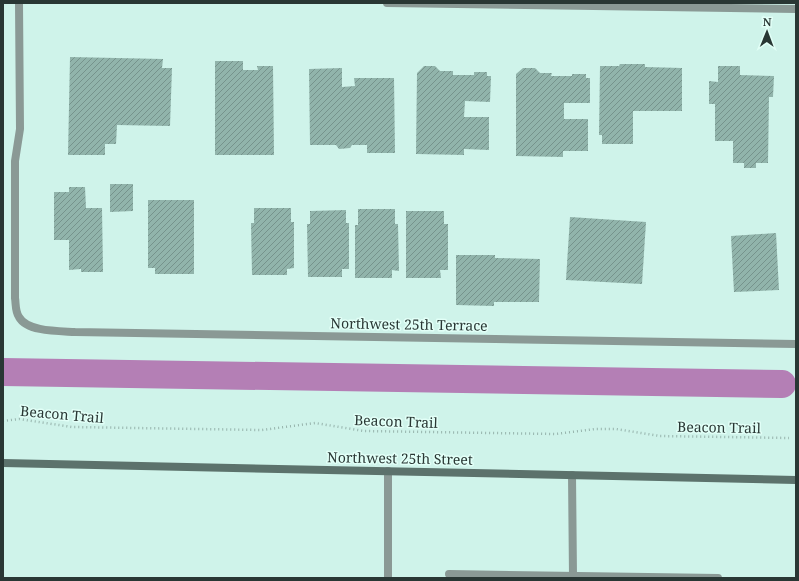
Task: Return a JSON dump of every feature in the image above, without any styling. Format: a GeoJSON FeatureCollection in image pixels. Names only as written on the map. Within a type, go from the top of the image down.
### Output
{"type":"FeatureCollection","features":[{"type":"Feature","properties":{"kind":"main road","name":"Northwest 25th Street"},"geometry":{"type":"LineString","coordinates":[[3,463],[796,480]]}},
{"type":"Feature","properties":{"kind":"street","name":"Northwest 25th Terrace"},"geometry":{"type":"LineString","coordinates":[[20,3],[20,129],[15,161],[15,281],[17,313],[22,322],[39,328],[75,332],[796,344]]}},
{"type":"Feature","properties":{"kind":"street"},"geometry":{"type":"LineString","coordinates":[[388,3],[796,9]]}},
{"type":"Feature","properties":{"kind":"street"},"geometry":{"type":"LineString","coordinates":[[388,471],[388,578]]}},
{"type":"Feature","properties":{"kind":"street"},"geometry":{"type":"LineString","coordinates":[[572,475],[573,576]]}},
{"type":"Feature","properties":{"kind":"street"},"geometry":{"type":"LineString","coordinates":[[449,574],[718,578]]}},
{"type":"Feature","properties":{"kind":"path","name":"Beacon Trail"},"geometry":{"type":"LineString","coordinates":[[3,421],[19,419],[72,427],[262,430],[315,423],[364,431],[556,434],[595,429],[616,429],[660,436],[790,438]]}},
{"type":"Feature","properties":{"kind":"building"},"geometry":{"type":"Polygon","coordinates":[[[70,57],[163,59],[162,68],[172,68],[170,126],[117,125],[116,144],[105,144],[105,155],[68,155],[70,57]]]}},
{"type":"Feature","properties":{"kind":"building"},"geometry":{"type":"Polygon","coordinates":[[[215,61],[243,61],[243,70],[258,70],[257,66],[273,66],[274,155],[215,155],[215,61]]]}},
{"type":"Feature","properties":{"kind":"building"},"geometry":{"type":"Polygon","coordinates":[[[620,64],[645,64],[645,67],[682,68],[682,111],[633,111],[633,144],[602,144],[602,135],[599,135],[600,66],[619,66],[620,64]]]}},
{"type":"Feature","properties":{"kind":"building"},"geometry":{"type":"Polygon","coordinates":[[[424,66],[435,66],[440,71],[453,71],[453,75],[474,75],[474,72],[487,72],[487,76],[491,76],[490,102],[465,101],[464,117],[489,117],[489,150],[464,149],[464,155],[416,154],[417,73],[424,66]]]}},
{"type":"Feature","properties":{"kind":"building"},"geometry":{"type":"Polygon","coordinates":[[[718,66],[740,66],[740,75],[774,76],[773,97],[769,97],[768,163],[756,163],[756,168],[744,168],[744,163],[733,163],[733,141],[715,141],[715,104],[709,104],[709,81],[718,82],[718,66]]]}},
{"type":"Feature","properties":{"kind":"building"},"geometry":{"type":"Polygon","coordinates":[[[342,68],[342,87],[355,86],[354,78],[394,78],[395,153],[367,153],[367,145],[352,145],[350,148],[339,149],[336,145],[310,145],[309,69],[342,68]]]}},
{"type":"Feature","properties":{"kind":"building"},"geometry":{"type":"Polygon","coordinates":[[[523,68],[535,68],[540,73],[552,73],[551,76],[586,74],[586,78],[590,78],[590,103],[564,103],[564,119],[588,119],[588,151],[563,151],[563,157],[516,156],[516,74],[523,68]]]}},
{"type":"Feature","properties":{"kind":"building"},"geometry":{"type":"Polygon","coordinates":[[[110,184],[133,184],[133,211],[110,212],[110,184]]]}},
{"type":"Feature","properties":{"kind":"building"},"geometry":{"type":"Polygon","coordinates":[[[69,187],[85,187],[86,208],[102,208],[103,272],[81,272],[81,269],[69,270],[69,240],[54,240],[54,192],[69,192],[69,187]]]}},
{"type":"Feature","properties":{"kind":"building"},"geometry":{"type":"Polygon","coordinates":[[[148,200],[194,200],[194,274],[155,274],[155,268],[148,268],[148,200]]]}},
{"type":"Feature","properties":{"kind":"building"},"geometry":{"type":"Polygon","coordinates":[[[254,208],[291,208],[291,222],[294,222],[294,268],[287,269],[287,275],[252,275],[251,223],[254,223],[254,208]]]}},
{"type":"Feature","properties":{"kind":"building"},"geometry":{"type":"Polygon","coordinates":[[[358,209],[395,209],[395,224],[398,224],[399,271],[392,270],[392,278],[355,278],[355,225],[358,225],[358,209]]]}},
{"type":"Feature","properties":{"kind":"building"},"geometry":{"type":"Polygon","coordinates":[[[346,210],[346,223],[349,223],[349,269],[342,269],[342,277],[308,277],[307,224],[310,224],[310,211],[346,210]]]}},
{"type":"Feature","properties":{"kind":"building"},"geometry":{"type":"Polygon","coordinates":[[[406,211],[444,211],[444,224],[448,224],[448,270],[440,270],[441,278],[406,278],[406,211]]]}},
{"type":"Feature","properties":{"kind":"building"},"geometry":{"type":"Polygon","coordinates":[[[570,217],[646,222],[642,284],[566,280],[570,217]]]}},
{"type":"Feature","properties":{"kind":"building"},"geometry":{"type":"Polygon","coordinates":[[[776,233],[779,290],[734,292],[731,236],[776,233]]]}},
{"type":"Feature","properties":{"kind":"building"},"geometry":{"type":"Polygon","coordinates":[[[456,255],[495,255],[495,258],[540,259],[539,302],[494,302],[494,306],[456,305],[456,255]]]}},
{"type":"Feature","properties":{"kind":"waterway"},"geometry":{"type":"LineString","coordinates":[[3,372],[782,384]]}}]}
